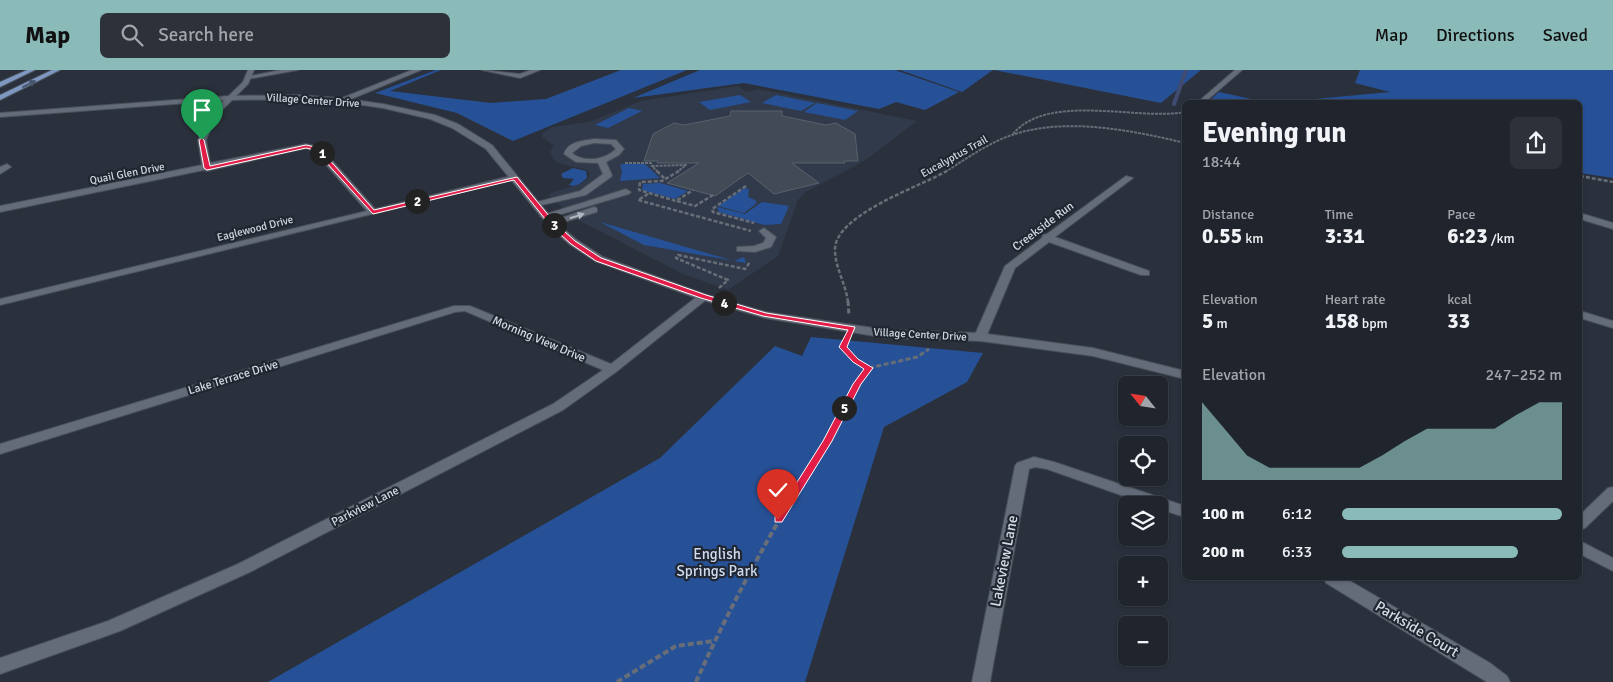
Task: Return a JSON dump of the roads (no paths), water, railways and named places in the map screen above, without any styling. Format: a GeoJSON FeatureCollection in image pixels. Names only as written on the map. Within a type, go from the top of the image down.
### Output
{"type":"FeatureCollection","features":[{"type":"Feature","properties":{"kind":"main road"},"geometry":{"type":"LineString","coordinates":[[0,85],[32,70]]}},
{"type":"Feature","properties":{"kind":"main road"},"geometry":{"type":"LineString","coordinates":[[0,98],[57,70]]}},
{"type":"Feature","properties":{"kind":"street"},"geometry":{"type":"LineString","coordinates":[[207,168],[202,140],[213,115],[246,83],[250,74],[296,70]]}},
{"type":"Feature","properties":{"kind":"street"},"geometry":{"type":"LineString","coordinates":[[340,100],[418,70]]}},
{"type":"Feature","properties":{"kind":"street"},"geometry":{"type":"LineString","coordinates":[[485,70],[520,76],[537,70]]}},
{"type":"Feature","properties":{"kind":"street"},"geometry":{"type":"LineString","coordinates":[[1203,100],[1239,70]]}},
{"type":"Feature","properties":{"kind":"street","name":"Village Center Drive"},"geometry":{"type":"LineString","coordinates":[[0,115],[229,98],[340,100],[412,112],[455,126],[489,147],[548,220],[573,242],[598,259],[703,296],[765,315],[886,334],[980,337],[1093,352],[1182,374]]}},
{"type":"Feature","properties":{"kind":"street"},"geometry":{"type":"LineString","coordinates":[[594,141],[609,141],[619,146],[618,152],[614,155],[597,160],[576,159],[571,157],[569,150],[578,144],[594,141]]}},
{"type":"Feature","properties":{"kind":"street","name":"Quail Glen Drive"},"geometry":{"type":"LineString","coordinates":[[0,209],[207,168],[306,146],[317,149],[373,212]]}},
{"type":"Feature","properties":{"kind":"street"},"geometry":{"type":"LineString","coordinates":[[535,204],[583,193],[608,175],[597,160]]}},
{"type":"Feature","properties":{"kind":"street","name":"Eaglewood Drive"},"geometry":{"type":"LineString","coordinates":[[0,302],[515,178]]}},
{"type":"Feature","properties":{"kind":"street","name":"Creekside Run"},"geometry":{"type":"LineString","coordinates":[[980,337],[1010,266],[1046,237],[1129,178]]}},
{"type":"Feature","properties":{"kind":"street"},"geometry":{"type":"LineString","coordinates":[[548,220],[602,208],[594,202],[626,192]]}},
{"type":"Feature","properties":{"kind":"street"},"geometry":{"type":"LineString","coordinates":[[1582,217],[1613,226]]}},
{"type":"Feature","properties":{"kind":"street"},"geometry":{"type":"LineString","coordinates":[[741,249],[755,249],[767,244],[771,237],[761,232]]}},
{"type":"Feature","properties":{"kind":"street"},"geometry":{"type":"LineString","coordinates":[[1046,237],[1146,274]]}},
{"type":"Feature","properties":{"kind":"street","name":"Parkview Lane"},"geometry":{"type":"LineString","coordinates":[[0,666],[114,626],[244,568],[558,407],[612,370],[703,296]]}},
{"type":"Feature","properties":{"kind":"street","name":"Morning View Drive"},"geometry":{"type":"LineString","coordinates":[[466,308],[612,370]]}},
{"type":"Feature","properties":{"kind":"street","name":"Lake Terrace Drive"},"geometry":{"type":"LineString","coordinates":[[0,449],[454,309],[466,308]]}},
{"type":"Feature","properties":{"kind":"street"},"geometry":{"type":"LineString","coordinates":[[1582,315],[1613,325]]}},
{"type":"Feature","properties":{"kind":"street","name":"Lakeview Lane"},"geometry":{"type":"LineString","coordinates":[[981,682],[1022,466],[1034,462],[1049,465],[1182,511]]}},
{"type":"Feature","properties":{"kind":"street"},"geometry":{"type":"LineString","coordinates":[[1582,522],[1613,492]]}},
{"type":"Feature","properties":{"kind":"street"},"geometry":{"type":"LineString","coordinates":[[1582,548],[1613,565]]}},
{"type":"Feature","properties":{"kind":"street","name":"Parkside Court"},"geometry":{"type":"LineString","coordinates":[[1335,580],[1484,669],[1501,682]]}},
{"type":"Feature","properties":{"kind":"waterway"},"geometry":{"type":"LineString","coordinates":[[1174,104],[1186,70]]}},
{"type":"Feature","properties":{"kind":"park label","name":"English Springs Park"},"geometry":{"type":"Point","coordinates":[717,562]}}]}
